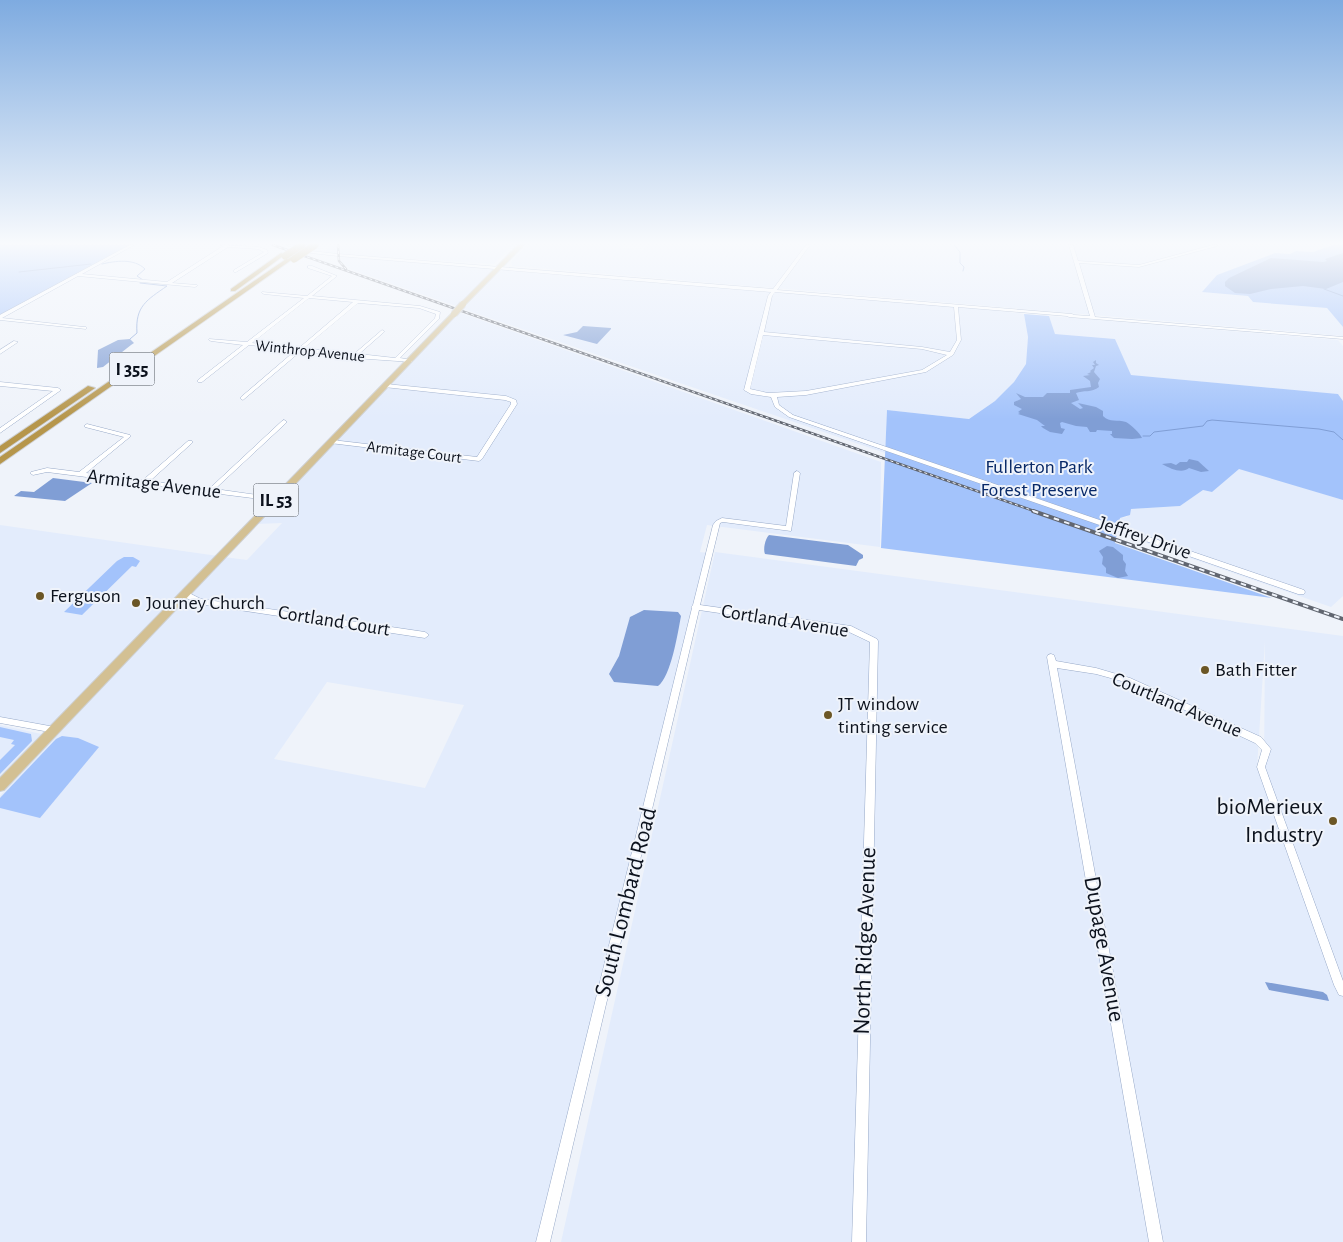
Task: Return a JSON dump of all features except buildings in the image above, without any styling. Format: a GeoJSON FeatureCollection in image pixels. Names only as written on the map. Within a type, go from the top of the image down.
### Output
{"type":"FeatureCollection","features":[{"type":"Feature","properties":{"kind":"highway","name":"I 355"},"geometry":{"type":"LineString","coordinates":[[0,450],[215,303]]}},
{"type":"Feature","properties":{"kind":"highway","name":"I 355"},"geometry":{"type":"LineString","coordinates":[[0,461],[227,303]]}},
{"type":"Feature","properties":{"kind":"main road","name":"IL 53"},"geometry":{"type":"LineString","coordinates":[[0,786],[464,303]]}},
{"type":"Feature","properties":{"kind":"street"},"geometry":{"type":"LineString","coordinates":[[0,318],[27,303]]}},
{"type":"Feature","properties":{"kind":"street"},"geometry":{"type":"LineString","coordinates":[[200,381],[300,303]]}},
{"type":"Feature","properties":{"kind":"street"},"geometry":{"type":"LineString","coordinates":[[243,398],[356,303]]}},
{"type":"Feature","properties":{"kind":"street"},"geometry":{"type":"LineString","coordinates":[[369,303],[420,307],[438,313],[437,318],[396,360]]}},
{"type":"Feature","properties":{"kind":"street"},"geometry":{"type":"LineString","coordinates":[[768,303],[747,390],[753,393],[806,393],[915,374],[929,369],[951,354],[959,340],[956,306]]}},
{"type":"Feature","properties":{"kind":"street"},"geometry":{"type":"LineString","coordinates":[[919,303],[1343,338]]}},
{"type":"Feature","properties":{"kind":"street"},"geometry":{"type":"LineString","coordinates":[[1089,303],[1093,317]]}},
{"type":"Feature","properties":{"kind":"street"},"geometry":{"type":"LineString","coordinates":[[0,318],[84,328]]}},
{"type":"Feature","properties":{"kind":"street"},"geometry":{"type":"LineString","coordinates":[[354,356],[382,330]]}},
{"type":"Feature","properties":{"kind":"street"},"geometry":{"type":"LineString","coordinates":[[761,333],[922,348],[951,354]]}},
{"type":"Feature","properties":{"kind":"street","name":"Winthrop Avenue"},"geometry":{"type":"LineString","coordinates":[[211,340],[410,361]]}},
{"type":"Feature","properties":{"kind":"street"},"geometry":{"type":"LineString","coordinates":[[0,352],[16,342]]}},
{"type":"Feature","properties":{"kind":"street"},"geometry":{"type":"LineString","coordinates":[[0,431],[58,390],[2,385]]}},
{"type":"Feature","properties":{"kind":"street","name":"Armitage Court"},"geometry":{"type":"LineString","coordinates":[[332,442],[479,460],[514,404],[514,401],[506,398],[386,386]]}},
{"type":"Feature","properties":{"kind":"street","name":"Jeffrey Drive"},"geometry":{"type":"LineString","coordinates":[[773,394],[777,406],[792,416],[1301,592]]}},
{"type":"Feature","properties":{"kind":"street"},"geometry":{"type":"LineString","coordinates":[[210,491],[284,422]]}},
{"type":"Feature","properties":{"kind":"street"},"geometry":{"type":"LineString","coordinates":[[81,474],[128,436],[87,426]]}},
{"type":"Feature","properties":{"kind":"street"},"geometry":{"type":"LineString","coordinates":[[144,483],[190,442]]}},
{"type":"Feature","properties":{"kind":"street","name":"Armitage Avenue"},"geometry":{"type":"LineString","coordinates":[[33,473],[46,470],[276,499]]}},
{"type":"Feature","properties":{"kind":"street","name":"South Lombard Road"},"geometry":{"type":"LineString","coordinates":[[543,1242],[672,712],[706,561],[716,526],[722,520],[789,529],[797,473]]}},
{"type":"Feature","properties":{"kind":"street","name":"Cortland Court"},"geometry":{"type":"LineString","coordinates":[[185,594],[200,601],[425,635]]}},
{"type":"Feature","properties":{"kind":"street","name":"Cortland Avenue"},"geometry":{"type":"LineString","coordinates":[[695,608],[851,629],[874,641]]}},
{"type":"Feature","properties":{"kind":"street","name":"North Ridge Avenue"},"geometry":{"type":"LineString","coordinates":[[859,1242],[860,1121],[874,641]]}},
{"type":"Feature","properties":{"kind":"street","name":"Courtland Avenue"},"geometry":{"type":"LineString","coordinates":[[1052,661],[1127,680],[1258,740],[1267,749],[1261,767],[1339,985],[1343,990]]}},
{"type":"Feature","properties":{"kind":"street","name":"Dupage Avenue"},"geometry":{"type":"LineString","coordinates":[[1052,661],[1156,1242]]}},
{"type":"Feature","properties":{"kind":"street"},"geometry":{"type":"LineString","coordinates":[[0,720],[55,730]]}},
{"type":"Feature","properties":{"kind":"shaded area"},"geometry":{"type":"Polygon","coordinates":[[[447,303],[463,303],[459,307],[447,303]]]}},
{"type":"Feature","properties":{"kind":"shaded area"},"geometry":{"type":"Polygon","coordinates":[[[469,303],[905,303],[992,310],[1024,314],[1028,337],[1026,365],[1002,396],[969,419],[887,410],[885,453],[463,309],[469,303]]]}},
{"type":"Feature","properties":{"kind":"shaded area"},"geometry":{"type":"Polygon","coordinates":[[[951,303],[1265,303],[1327,308],[1343,327],[1343,336],[951,303]]]}},
{"type":"Feature","properties":{"kind":"shaded area"},"geometry":{"type":"Polygon","coordinates":[[[458,312],[881,462],[880,547],[707,525],[700,552],[707,553],[539,1242],[0,1242],[0,796],[224,557],[247,560],[282,523],[256,524],[458,312]],[[327,682],[274,759],[425,788],[464,705],[327,682]]]}},
{"type":"Feature","properties":{"kind":"shaded area"},"geometry":{"type":"Polygon","coordinates":[[[1049,316],[1338,340],[1343,346],[1343,401],[1338,394],[1130,375],[1115,339],[1055,334],[1049,316]]]}},
{"type":"Feature","properties":{"kind":"shaded area"},"geometry":{"type":"Polygon","coordinates":[[[583,326],[611,329],[597,344],[563,335],[577,332],[583,326]]]}},
{"type":"Feature","properties":{"kind":"shaded area"},"geometry":{"type":"Polygon","coordinates":[[[130,339],[134,343],[103,367],[97,368],[98,350],[118,340],[130,339]]]}},
{"type":"Feature","properties":{"kind":"shaded area"},"geometry":{"type":"Polygon","coordinates":[[[1096,360],[1096,363],[1099,365],[1096,366],[1094,372],[1100,379],[1099,387],[1076,393],[1079,400],[1071,403],[1080,409],[1083,408],[1078,403],[1096,407],[1103,411],[1103,416],[1106,418],[1128,423],[1142,438],[1114,438],[1110,434],[1112,434],[1112,431],[1097,430],[1096,432],[1090,432],[1087,427],[1062,422],[1060,423],[1061,428],[1065,429],[1062,434],[1050,432],[1043,428],[1041,426],[1045,426],[1037,420],[1018,414],[1022,409],[1014,405],[1014,402],[1021,399],[1016,393],[1025,397],[1043,397],[1047,393],[1070,393],[1070,390],[1091,387],[1090,381],[1083,376],[1090,375],[1087,374],[1094,368],[1092,365],[1095,365],[1093,362],[1096,360]]]}},
{"type":"Feature","properties":{"kind":"shaded area"},"geometry":{"type":"Polygon","coordinates":[[[1189,459],[1198,461],[1209,471],[1201,472],[1189,468],[1180,471],[1162,464],[1171,463],[1176,465],[1180,462],[1187,462],[1189,459]]]}},
{"type":"Feature","properties":{"kind":"shaded area"},"geometry":{"type":"Polygon","coordinates":[[[1239,468],[1343,500],[1343,596],[1331,607],[1118,533],[1120,518],[1127,517],[1131,509],[1180,506],[1203,490],[1212,492],[1239,468]]]}},
{"type":"Feature","properties":{"kind":"shaded area"},"geometry":{"type":"Polygon","coordinates":[[[53,478],[92,483],[65,501],[14,496],[21,491],[34,492],[53,478]]]}},
{"type":"Feature","properties":{"kind":"shaded area"},"geometry":{"type":"Polygon","coordinates":[[[0,525],[218,556],[51,729],[0,718],[0,525]]]}},
{"type":"Feature","properties":{"kind":"shaded area"},"geometry":{"type":"Polygon","coordinates":[[[769,535],[848,545],[863,555],[863,558],[859,560],[856,566],[765,554],[766,539],[769,535]]]}},
{"type":"Feature","properties":{"kind":"shaded area"},"geometry":{"type":"Polygon","coordinates":[[[1107,546],[1113,547],[1123,555],[1123,560],[1126,564],[1125,571],[1128,576],[1118,578],[1106,573],[1106,568],[1102,564],[1103,557],[1099,551],[1107,546]]]}},
{"type":"Feature","properties":{"kind":"shaded area"},"geometry":{"type":"Polygon","coordinates":[[[715,552],[1343,636],[1343,985],[1264,769],[1265,641],[1257,768],[1343,995],[1343,1242],[561,1242],[715,552]]]}},
{"type":"Feature","properties":{"kind":"shaded area"},"geometry":{"type":"Polygon","coordinates":[[[644,610],[678,612],[681,616],[667,674],[658,686],[614,682],[609,674],[619,656],[630,617],[644,610]]]}},
{"type":"Feature","properties":{"kind":"shaded area"},"geometry":{"type":"Polygon","coordinates":[[[0,725],[46,735],[0,779],[0,725]]]}},
{"type":"Feature","properties":{"kind":"shaded area"},"geometry":{"type":"Polygon","coordinates":[[[1265,982],[1323,992],[1327,995],[1329,1001],[1269,990],[1265,982]]]}},
{"type":"Feature","properties":{"kind":"green space"},"geometry":{"type":"Polygon","coordinates":[[[0,303],[22,303],[0,315],[0,303]]]}},
{"type":"Feature","properties":{"kind":"green space"},"geometry":{"type":"Polygon","coordinates":[[[1265,303],[1343,303],[1343,327],[1327,308],[1265,303]]]}},
{"type":"Feature","properties":{"kind":"green space","name":"Fullerton Park Forest Preserve"},"geometry":{"type":"Polygon","coordinates":[[[1024,314],[1049,316],[1055,334],[1115,339],[1131,375],[1338,394],[1343,401],[1343,500],[1239,469],[1212,492],[1203,490],[1180,506],[1131,509],[1130,515],[1120,518],[1115,543],[1272,598],[881,548],[887,410],[969,419],[995,401],[1014,382],[1026,364],[1028,337],[1024,314]]]}},
{"type":"Feature","properties":{"kind":"green space"},"geometry":{"type":"Polygon","coordinates":[[[124,557],[133,557],[140,561],[136,567],[132,566],[82,615],[64,612],[117,561],[124,557]]]}},
{"type":"Feature","properties":{"kind":"green space"},"geometry":{"type":"Polygon","coordinates":[[[0,727],[31,734],[32,741],[0,774],[0,760],[15,745],[11,744],[14,740],[0,737],[0,727]]]}},
{"type":"Feature","properties":{"kind":"green space"},"geometry":{"type":"Polygon","coordinates":[[[62,736],[78,738],[99,747],[40,818],[0,808],[0,798],[56,739],[62,736]]]}},
{"type":"Feature","properties":{"kind":"waterway"},"geometry":{"type":"LineString","coordinates":[[130,339],[137,333],[138,316],[146,303]]}},
{"type":"Feature","properties":{"kind":"waterway"},"geometry":{"type":"LineString","coordinates":[[1143,436],[1150,436],[1154,432],[1203,426],[1207,421],[1212,420],[1319,429],[1334,432],[1343,440]]}},
{"type":"Feature","properties":{"kind":"railway"},"geometry":{"type":"LineString","coordinates":[[439,303],[1037,512]]}},
{"type":"Feature","properties":{"kind":"railway"},"geometry":{"type":"LineString","coordinates":[[1033,511],[1343,619]]}},
{"type":"Feature","properties":{"kind":"place","name":"Ferguson"},"geometry":{"type":"Point","coordinates":[40,596]}},
{"type":"Feature","properties":{"kind":"place","name":"Journey Church"},"geometry":{"type":"Point","coordinates":[136,603]}},
{"type":"Feature","properties":{"kind":"place","name":"Bath Fitter"},"geometry":{"type":"Point","coordinates":[1205,670]}},
{"type":"Feature","properties":{"kind":"place","name":"JT window tinting service"},"geometry":{"type":"Point","coordinates":[828,715]}},
{"type":"Feature","properties":{"kind":"place","name":"bioMerieux Industry"},"geometry":{"type":"Point","coordinates":[1333,821]}}]}
